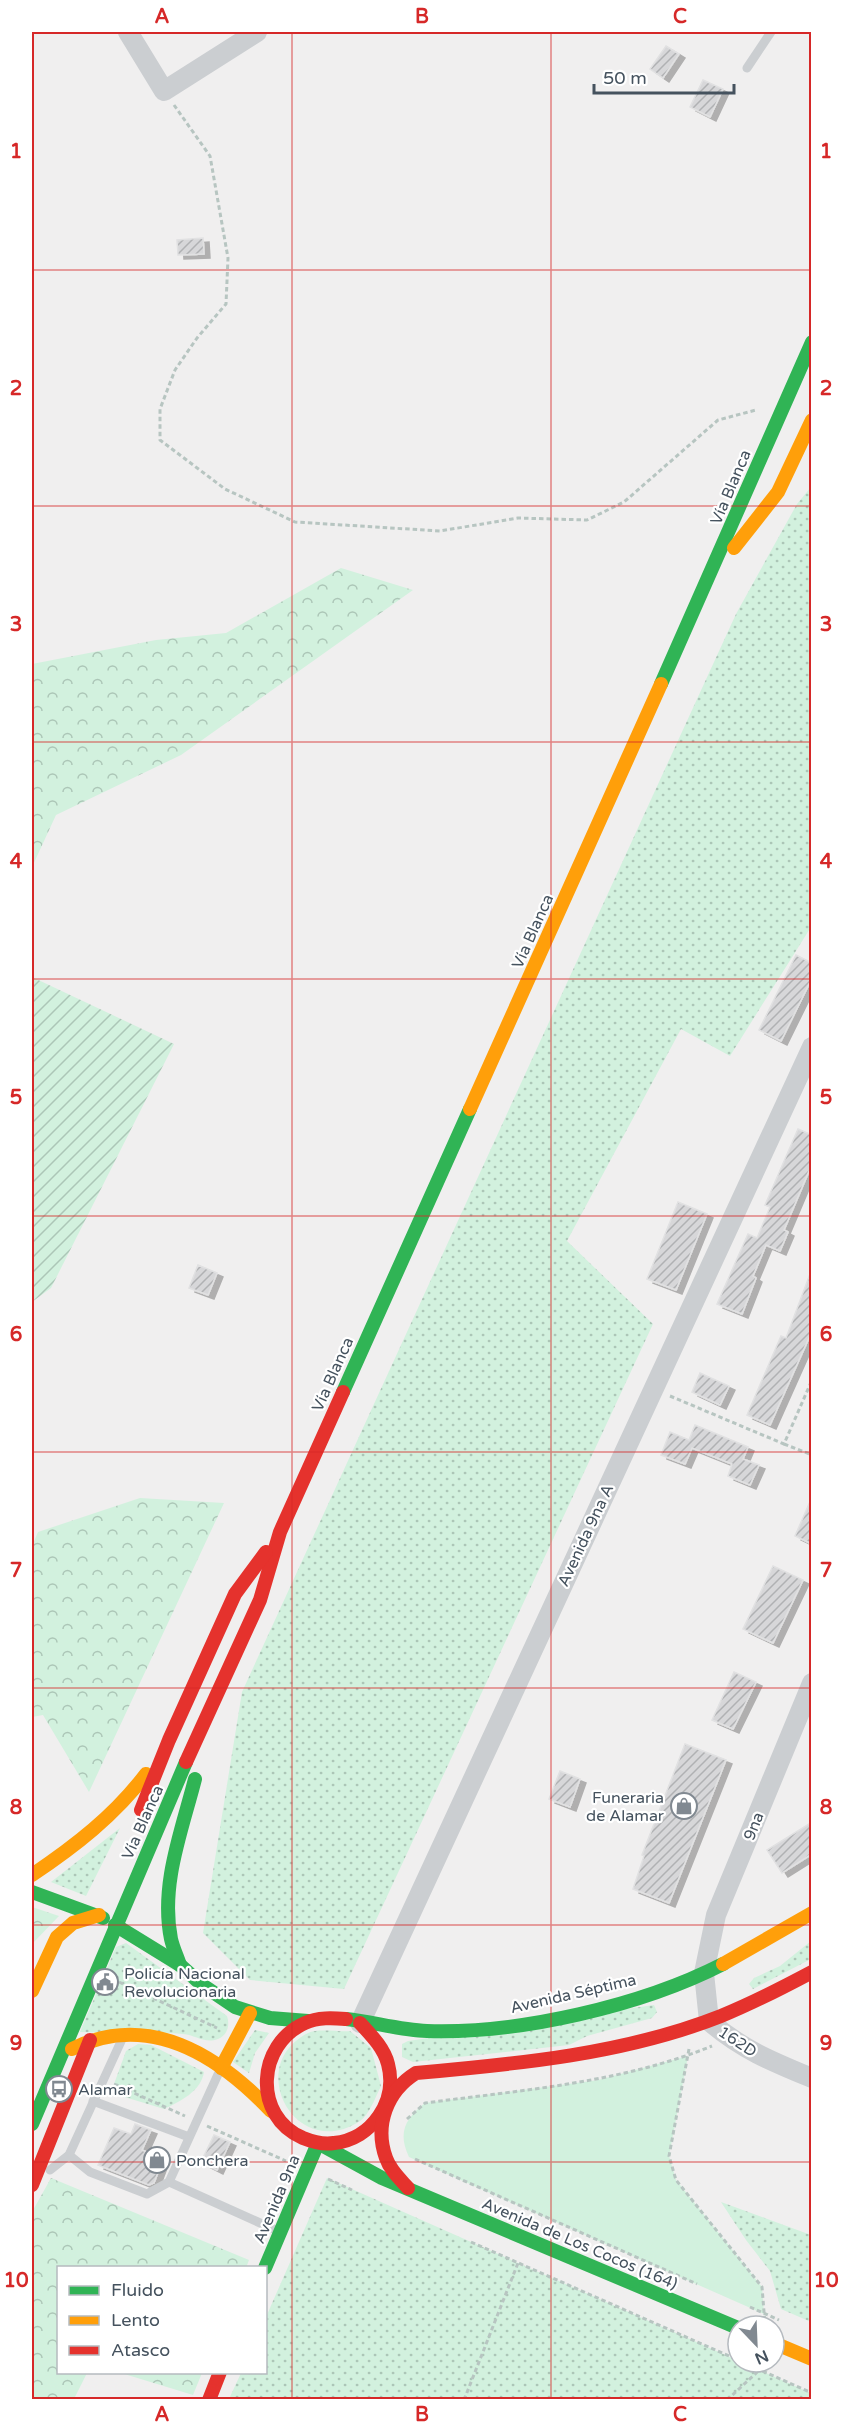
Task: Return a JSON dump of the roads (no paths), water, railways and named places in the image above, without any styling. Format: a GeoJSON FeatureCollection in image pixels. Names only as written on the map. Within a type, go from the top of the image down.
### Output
{"type":"FeatureCollection","features":[{"type":"Feature","properties":{"kind":"main road","name":"Vía Blanca"},"geometry":{"type":"LineString","coordinates":[[32,2124],[115,1925],[214,1698],[260,1600],[280,1532],[707,582],[812,342]]}},
{"type":"Feature","properties":{"kind":"main road"},"geometry":{"type":"LineString","coordinates":[[707,582],[778,492],[812,420]]}},
{"type":"Feature","properties":{"kind":"main road","name":"Vía Blanca"},"geometry":{"type":"LineString","coordinates":[[134,1828],[169,1740],[235,1594],[280,1532]]}},
{"type":"Feature","properties":{"kind":"main road"},"geometry":{"type":"LineString","coordinates":[[180,1965],[171,1938],[168,1902],[173,1869],[214,1698]]}},
{"type":"Feature","properties":{"kind":"main road"},"geometry":{"type":"LineString","coordinates":[[32,1875],[76,1846],[130,1796],[169,1740]]}},
{"type":"Feature","properties":{"kind":"main road"},"geometry":{"type":"LineString","coordinates":[[32,1892],[101,1910],[115,1925],[180,1965],[235,2007],[250,2013],[270,2018],[308,2021],[329,2018],[360,2023],[381,2046],[389,2065],[391,2085],[382,2125],[382,2142],[394,2172],[408,2188]]}},
{"type":"Feature","properties":{"kind":"main road"},"geometry":{"type":"LineString","coordinates":[[90,1935],[101,1910]]}},
{"type":"Feature","properties":{"kind":"main road"},"geometry":{"type":"LineString","coordinates":[[32,1991],[57,1937],[74,1923],[101,1910]]}},
{"type":"Feature","properties":{"kind":"main road","name":"Avenida Séptima"},"geometry":{"type":"LineString","coordinates":[[360,2023],[409,2029],[453,2030],[504,2026],[582,2012],[640,1996],[704,1973],[758,1947],[812,1913]]}},
{"type":"Feature","properties":{"kind":"main road"},"geometry":{"type":"LineString","coordinates":[[41,2065],[90,2040],[124,2034],[148,2035],[202,2056],[221,2068],[246,2085],[281,2124],[298,2137],[318,2143],[340,2142],[359,2136],[375,2122],[406,2078],[416,2073],[548,2059],[641,2040],[709,2021],[752,2003],[812,1971]]}},
{"type":"Feature","properties":{"kind":"main road"},"geometry":{"type":"LineString","coordinates":[[221,2068],[250,2013]]}},
{"type":"Feature","properties":{"kind":"main road"},"geometry":{"type":"LineString","coordinates":[[281,2124],[267,2096],[265,2086],[267,2065],[276,2046],[290,2031],[308,2021]]}},
{"type":"Feature","properties":{"kind":"main road"},"geometry":{"type":"LineString","coordinates":[[32,2185],[90,2040]]}},
{"type":"Feature","properties":{"kind":"main road","name":"Avenida de Los Cocos (164)"},"geometry":{"type":"LineString","coordinates":[[318,2143],[382,2178],[726,2323]]}},
{"type":"Feature","properties":{"kind":"main road","name":"Avenida 9na"},"geometry":{"type":"LineString","coordinates":[[266,2266],[318,2143]]}},
{"type":"Feature","properties":{"kind":"main road"},"geometry":{"type":"LineString","coordinates":[[786,2348],[812,2359]]}},
{"type":"Feature","properties":{"kind":"main road"},"geometry":{"type":"LineString","coordinates":[[209,2400],[220,2374]]}},
{"type":"Feature","properties":{"kind":"street"},"geometry":{"type":"LineString","coordinates":[[128,32],[164,92],[257,32]]}},
{"type":"Feature","properties":{"kind":"street","name":"Avenida 9na A"},"geometry":{"type":"LineString","coordinates":[[360,2023],[812,1047]]}},
{"type":"Feature","properties":{"kind":"street","name":"9na"},"geometry":{"type":"LineString","coordinates":[[704,1973],[716,1915],[812,1683]]}},
{"type":"Feature","properties":{"kind":"street","name":"162D"},"geometry":{"type":"LineString","coordinates":[[704,1973],[709,2021],[730,2039],[754,2053],[812,2078]]}},
{"type":"Feature","properties":{"kind":"lane"},"geometry":{"type":"LineString","coordinates":[[747,68],[771,32]]}},
{"type":"Feature","properties":{"kind":"lane"},"geometry":{"type":"LineString","coordinates":[[32,2185],[69,2155],[124,2034]]}},
{"type":"Feature","properties":{"kind":"lane"},"geometry":{"type":"LineString","coordinates":[[69,2155],[90,2172],[147,2194],[169,2182],[221,2068]]}},
{"type":"Feature","properties":{"kind":"lane"},"geometry":{"type":"LineString","coordinates":[[93,2101],[189,2137]]}},
{"type":"Feature","properties":{"kind":"lane"},"geometry":{"type":"LineString","coordinates":[[169,2182],[280,2232]]}},
{"type":"Feature","properties":{"kind":"place","name":"Funeraria de Alamar"},"geometry":{"type":"Point","coordinates":[684,1806]}},
{"type":"Feature","properties":{"kind":"place","name":"Policía Nacional Revolucionaria"},"geometry":{"type":"Point","coordinates":[105,1982]}},
{"type":"Feature","properties":{"kind":"place","name":"Alamar"},"geometry":{"type":"Point","coordinates":[59,2089]}},
{"type":"Feature","properties":{"kind":"place","name":"Ponchera"},"geometry":{"type":"Point","coordinates":[157,2160]}}]}
